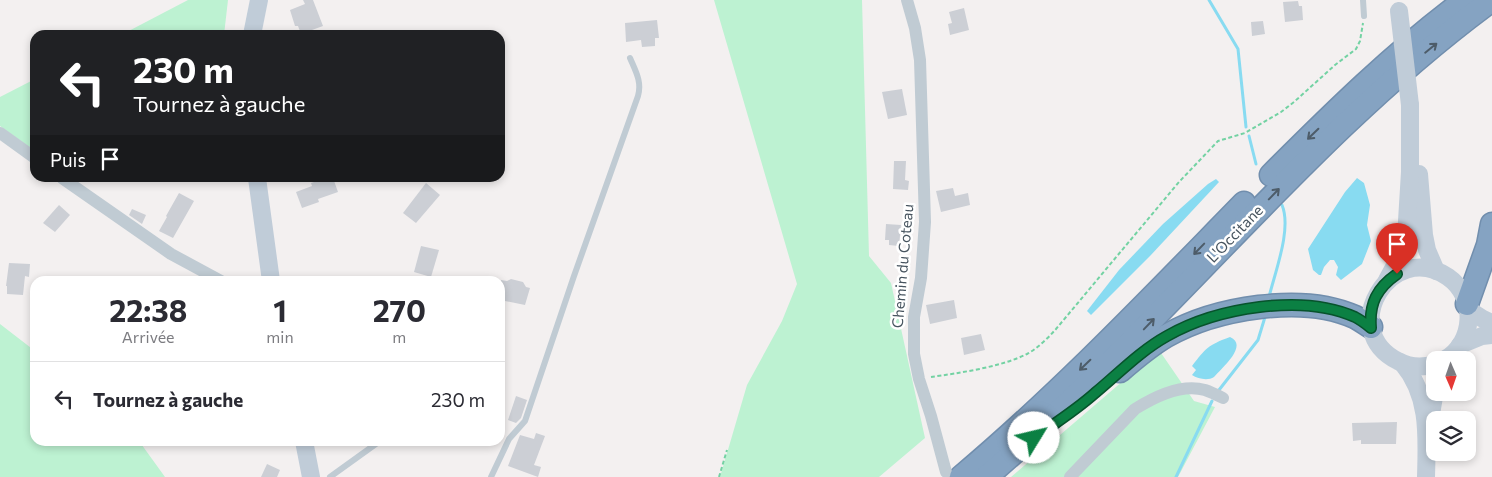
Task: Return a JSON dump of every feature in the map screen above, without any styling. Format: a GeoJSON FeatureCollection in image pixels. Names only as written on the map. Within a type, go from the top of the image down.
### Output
{"type":"FeatureCollection","features":[{"type":"Feature","properties":{"kind":"highway"},"geometry":{"type":"LineString","coordinates":[[1348,100],[1436,10],[1449,0]]}},
{"type":"Feature","properties":{"kind":"highway","name":"L'Occitane"},"geometry":{"type":"LineString","coordinates":[[954,475],[1006,439],[1105,346],[1272,174],[1348,100],[1417,37],[1465,0]]}},
{"type":"Feature","properties":{"kind":"highway","name":"L'Occitane"},"geometry":{"type":"LineString","coordinates":[[986,477],[1019,449],[1116,357],[1284,184],[1362,108],[1424,54],[1492,0]]}},
{"type":"Feature","properties":{"kind":"highway"},"geometry":{"type":"LineString","coordinates":[[1468,307],[1488,245],[1492,224]]}},
{"type":"Feature","properties":{"kind":"highway"},"geometry":{"type":"LineString","coordinates":[[1019,449],[1093,395],[1141,353],[1166,336],[1220,315],[1253,308],[1324,305],[1355,317],[1371,328]]}},
{"type":"Feature","properties":{"kind":"main road"},"geometry":{"type":"LineString","coordinates":[[253,30],[259,0]]}},
{"type":"Feature","properties":{"kind":"main road"},"geometry":{"type":"LineString","coordinates":[[1398,5],[1424,235],[1427,250],[1436,271]]}},
{"type":"Feature","properties":{"kind":"main road"},"geometry":{"type":"LineString","coordinates":[[1386,282],[1403,251],[1406,238],[1410,172],[1410,105]]}},
{"type":"Feature","properties":{"kind":"main road"},"geometry":{"type":"LineString","coordinates":[[258,182],[269,276]]}},
{"type":"Feature","properties":{"kind":"main road"},"geometry":{"type":"LineString","coordinates":[[1426,365],[1418,367],[1403,364],[1392,358],[1382,350],[1371,328],[1370,315],[1372,303],[1378,291],[1397,274],[1410,269],[1423,268],[1436,271],[1456,284],[1463,293],[1468,307],[1469,322],[1466,334],[1460,345],[1454,351]]}},
{"type":"Feature","properties":{"kind":"main road"},"geometry":{"type":"LineString","coordinates":[[1468,307],[1482,319],[1492,323]]}},
{"type":"Feature","properties":{"kind":"main road"},"geometry":{"type":"LineString","coordinates":[[1460,345],[1492,334]]}},
{"type":"Feature","properties":{"kind":"main road"},"geometry":{"type":"LineString","coordinates":[[1403,364],[1413,375],[1418,386],[1424,410],[1426,430]]}},
{"type":"Feature","properties":{"kind":"main road"},"geometry":{"type":"LineString","coordinates":[[305,446],[312,477]]}},
{"type":"Feature","properties":{"kind":"main road"},"geometry":{"type":"LineString","coordinates":[[1426,461],[1426,477]]}},
{"type":"Feature","properties":{"kind":"street","name":"Chemin du Coteau"},"geometry":{"type":"LineString","coordinates":[[907,0],[915,28],[920,60],[925,213],[921,278],[914,317],[914,354],[919,379],[931,416],[954,475]]}},
{"type":"Feature","properties":{"kind":"street"},"geometry":{"type":"LineString","coordinates":[[0,134],[30,155]]}},
{"type":"Feature","properties":{"kind":"street"},"geometry":{"type":"LineString","coordinates":[[68,182],[171,254],[212,276]]}},
{"type":"Feature","properties":{"kind":"street"},"geometry":{"type":"LineString","coordinates":[[1070,477],[1135,409],[1161,394],[1195,389],[1204,390],[1223,398]]}},
{"type":"Feature","properties":{"kind":"lane"},"geometry":{"type":"LineString","coordinates":[[1363,0],[1364,16]]}},
{"type":"Feature","properties":{"kind":"lane"},"geometry":{"type":"LineString","coordinates":[[491,477],[509,439],[525,421],[638,96],[640,80],[630,58]]}},
{"type":"Feature","properties":{"kind":"lane"},"geometry":{"type":"LineString","coordinates":[[330,477],[373,446]]}},
{"type":"Feature","properties":{"kind":"path"},"geometry":{"type":"LineString","coordinates":[[919,379],[1006,361],[1026,354],[1038,346],[1056,329],[1179,182],[1218,141],[1245,133],[1281,112],[1356,49],[1360,41],[1364,16]]}},
{"type":"Feature","properties":{"kind":"path"},"geometry":{"type":"LineString","coordinates":[[718,477],[726,450]]}},
{"type":"Feature","properties":{"kind":"green space"},"geometry":{"type":"Polygon","coordinates":[[[188,0],[228,0],[225,30],[131,30],[188,0]]]}},
{"type":"Feature","properties":{"kind":"green space"},"geometry":{"type":"Polygon","coordinates":[[[714,0],[862,0],[869,256],[891,283],[925,438],[879,477],[720,477],[747,385],[782,321],[797,284],[714,0]]]}},
{"type":"Feature","properties":{"kind":"green space"},"geometry":{"type":"Polygon","coordinates":[[[30,82],[30,147],[0,126],[0,97],[30,82]]]}},
{"type":"Feature","properties":{"kind":"green space"},"geometry":{"type":"Polygon","coordinates":[[[0,324],[30,347],[30,446],[143,446],[165,477],[0,477],[0,324]]]}},
{"type":"Feature","properties":{"kind":"green space"},"geometry":{"type":"Polygon","coordinates":[[[1159,350],[1194,401],[1215,407],[1178,477],[1011,477],[1159,350]]]}},
{"type":"Feature","properties":{"kind":"water"},"geometry":{"type":"Polygon","coordinates":[[[1357,178],[1364,183],[1370,205],[1367,225],[1371,241],[1362,264],[1341,280],[1336,275],[1338,267],[1334,260],[1330,260],[1324,267],[1321,275],[1319,275],[1313,270],[1308,249],[1345,192],[1357,178]]]}},
{"type":"Feature","properties":{"kind":"water"},"geometry":{"type":"Polygon","coordinates":[[[1216,179],[1219,182],[1150,256],[1091,315],[1087,311],[1119,270],[1163,224],[1216,179]]]}},
{"type":"Feature","properties":{"kind":"water"},"geometry":{"type":"Polygon","coordinates":[[[1230,337],[1237,345],[1235,351],[1214,377],[1203,379],[1192,375],[1196,370],[1192,366],[1204,351],[1217,342],[1230,337]]]}},
{"type":"Feature","properties":{"kind":"building"},"geometry":{"type":"Polygon","coordinates":[[[303,0],[313,0],[323,26],[312,30],[300,30],[298,26],[295,26],[290,10],[305,4],[303,0]]]}},
{"type":"Feature","properties":{"kind":"building"},"geometry":{"type":"Polygon","coordinates":[[[1298,1],[1299,6],[1302,6],[1303,20],[1285,22],[1283,2],[1298,1]]]}},
{"type":"Feature","properties":{"kind":"building"},"geometry":{"type":"Polygon","coordinates":[[[964,8],[969,30],[950,35],[948,24],[952,23],[949,12],[964,8]]]}},
{"type":"Feature","properties":{"kind":"building"},"geometry":{"type":"Polygon","coordinates":[[[657,20],[659,38],[655,38],[655,46],[642,47],[641,40],[626,42],[625,23],[657,20]]]}},
{"type":"Feature","properties":{"kind":"building"},"geometry":{"type":"Polygon","coordinates":[[[1263,21],[1265,34],[1252,36],[1251,22],[1263,21]]]}},
{"type":"Feature","properties":{"kind":"building"},"geometry":{"type":"Polygon","coordinates":[[[902,89],[907,115],[888,119],[882,92],[902,89]]]}},
{"type":"Feature","properties":{"kind":"building"},"geometry":{"type":"Polygon","coordinates":[[[894,161],[906,161],[905,180],[909,181],[908,190],[893,189],[894,161]]]}},
{"type":"Feature","properties":{"kind":"building"},"geometry":{"type":"Polygon","coordinates":[[[334,182],[338,192],[318,199],[319,202],[302,208],[296,192],[312,186],[311,183],[334,182]]]}},
{"type":"Feature","properties":{"kind":"building"},"geometry":{"type":"Polygon","coordinates":[[[426,183],[440,195],[416,223],[403,213],[426,183]]]}},
{"type":"Feature","properties":{"kind":"building"},"geometry":{"type":"Polygon","coordinates":[[[953,188],[955,196],[968,193],[970,205],[941,212],[936,191],[953,188]]]}},
{"type":"Feature","properties":{"kind":"building"},"geometry":{"type":"Polygon","coordinates":[[[179,193],[194,201],[173,238],[159,231],[179,193]]]}},
{"type":"Feature","properties":{"kind":"building"},"geometry":{"type":"Polygon","coordinates":[[[59,205],[70,215],[55,232],[43,223],[59,205]]]}},
{"type":"Feature","properties":{"kind":"building"},"geometry":{"type":"Polygon","coordinates":[[[132,209],[146,215],[142,224],[129,215],[132,209]]]}},
{"type":"Feature","properties":{"kind":"building"},"geometry":{"type":"Polygon","coordinates":[[[886,224],[901,225],[899,246],[889,245],[889,240],[885,240],[886,224]]]}},
{"type":"Feature","properties":{"kind":"building"},"geometry":{"type":"Polygon","coordinates":[[[421,246],[439,250],[431,276],[414,272],[421,246]]]}},
{"type":"Feature","properties":{"kind":"building"},"geometry":{"type":"Polygon","coordinates":[[[9,263],[30,264],[29,277],[25,276],[23,295],[7,294],[6,286],[9,263]]]}},
{"type":"Feature","properties":{"kind":"building"},"geometry":{"type":"Polygon","coordinates":[[[511,279],[523,282],[526,287],[530,288],[525,305],[505,301],[505,281],[511,279]]]}},
{"type":"Feature","properties":{"kind":"building"},"geometry":{"type":"Polygon","coordinates":[[[954,300],[957,318],[930,324],[926,305],[954,300]]]}},
{"type":"Feature","properties":{"kind":"building"},"geometry":{"type":"Polygon","coordinates":[[[981,334],[985,350],[964,355],[961,338],[981,334]]]}},
{"type":"Feature","properties":{"kind":"building"},"geometry":{"type":"Polygon","coordinates":[[[516,396],[527,400],[521,418],[516,423],[508,420],[516,396]]]}},
{"type":"Feature","properties":{"kind":"building"},"geometry":{"type":"Polygon","coordinates":[[[1397,422],[1396,444],[1361,444],[1361,440],[1353,441],[1352,423],[1397,422]]]}},
{"type":"Feature","properties":{"kind":"building"},"geometry":{"type":"Polygon","coordinates":[[[536,433],[545,436],[534,465],[541,467],[538,477],[508,466],[520,435],[534,439],[536,433]]]}},
{"type":"Feature","properties":{"kind":"building"},"geometry":{"type":"Polygon","coordinates":[[[267,464],[280,470],[277,477],[261,477],[267,464]]]}},
{"type":"Feature","properties":{"kind":"waterway"},"geometry":{"type":"LineString","coordinates":[[1209,0],[1238,49],[1246,127]]}},
{"type":"Feature","properties":{"kind":"waterway"},"geometry":{"type":"LineString","coordinates":[[1249,136],[1256,164]]}},
{"type":"Feature","properties":{"kind":"waterway"},"geometry":{"type":"LineString","coordinates":[[1269,297],[1284,238],[1285,215],[1282,205]]}},
{"type":"Feature","properties":{"kind":"waterway"},"geometry":{"type":"LineString","coordinates":[[1219,390],[1258,340],[1265,317]]}},
{"type":"Feature","properties":{"kind":"waterway"},"geometry":{"type":"LineString","coordinates":[[1176,477],[1212,401]]}},
{"type":"Feature","properties":{"kind":"route"},"geometry":{"type":"LineString","coordinates":[[1034,438],[1093,395],[1141,353],[1166,336],[1194,323],[1253,308],[1303,306],[1324,308],[1355,317],[1371,328],[1370,315],[1372,303],[1378,291],[1397,274]]}}]}
